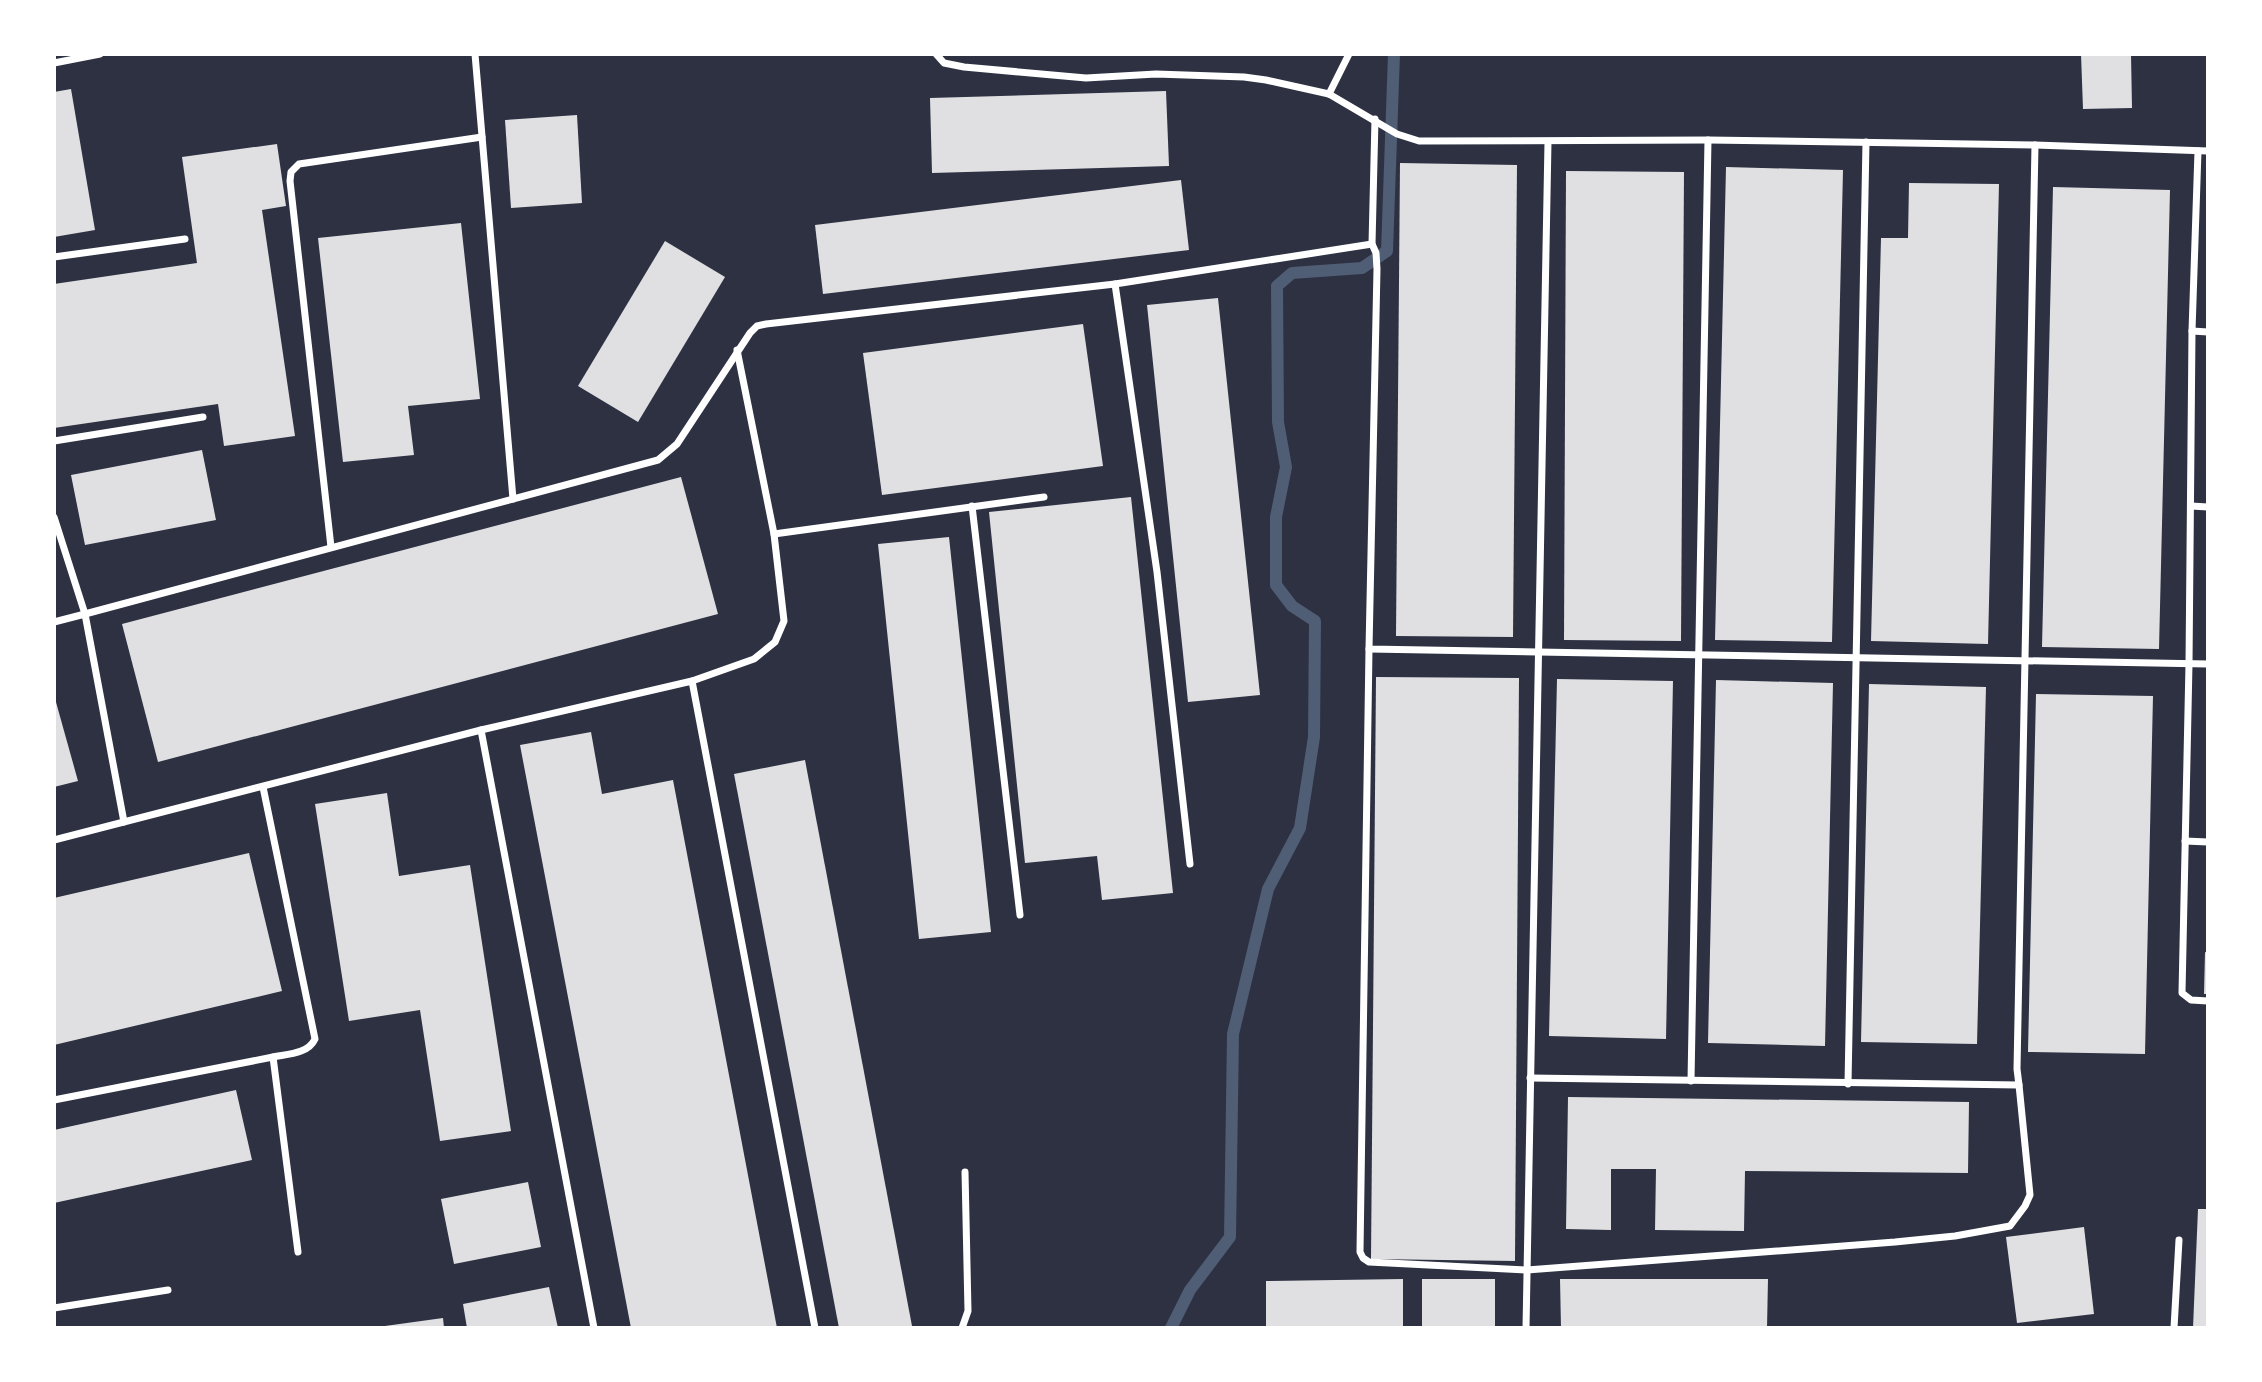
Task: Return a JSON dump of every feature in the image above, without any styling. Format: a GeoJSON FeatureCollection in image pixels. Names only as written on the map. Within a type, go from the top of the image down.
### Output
{"type":"FeatureCollection","features":[{"type":"Feature","properties":{"kind":"street"},"geometry":{"type":"LineString","coordinates":[[54,63],[100,54]]}},
{"type":"Feature","properties":{"kind":"street"},"geometry":{"type":"LineString","coordinates":[[475,54],[513,499]]}},
{"type":"Feature","properties":{"kind":"street"},"geometry":{"type":"LineString","coordinates":[[936,54],[944,63],[1086,78],[1156,74],[1244,77],[1329,94],[1375,119],[1396,134],[1419,141],[1866,142],[2208,151]]}},
{"type":"Feature","properties":{"kind":"street"},"geometry":{"type":"LineString","coordinates":[[1329,94],[1349,54]]}},
{"type":"Feature","properties":{"kind":"street"},"geometry":{"type":"LineString","coordinates":[[1375,119],[1372,244],[1376,253],[1377,269],[1360,1252],[1369,1262],[1527,1270],[1955,1236],[2010,1226],[2030,1195],[2017,1069],[2035,145]]}},
{"type":"Feature","properties":{"kind":"street"},"geometry":{"type":"LineString","coordinates":[[331,547],[291,172],[299,164],[481,137]]}},
{"type":"Feature","properties":{"kind":"street"},"geometry":{"type":"LineString","coordinates":[[1691,1081],[1708,140]]}},
{"type":"Feature","properties":{"kind":"street"},"geometry":{"type":"LineString","coordinates":[[1526,1328],[1548,142]]}},
{"type":"Feature","properties":{"kind":"street"},"geometry":{"type":"LineString","coordinates":[[1848,1084],[1866,142]]}},
{"type":"Feature","properties":{"kind":"street"},"geometry":{"type":"LineString","coordinates":[[2198,151],[2192,331],[2182,993],[2191,1000],[2208,1001]]}},
{"type":"Feature","properties":{"kind":"street"},"geometry":{"type":"LineString","coordinates":[[54,257],[185,239]]}},
{"type":"Feature","properties":{"kind":"street"},"geometry":{"type":"LineString","coordinates":[[54,622],[658,460],[677,444],[737,350],[757,326],[1115,284],[1372,244]]}},
{"type":"Feature","properties":{"kind":"street"},"geometry":{"type":"LineString","coordinates":[[1115,284],[1157,572],[1190,863]]}},
{"type":"Feature","properties":{"kind":"street"},"geometry":{"type":"LineString","coordinates":[[2192,331],[2208,332]]}},
{"type":"Feature","properties":{"kind":"street"},"geometry":{"type":"LineString","coordinates":[[54,840],[481,730],[692,681],[754,659],[775,642],[784,615],[774,534],[737,350]]}},
{"type":"Feature","properties":{"kind":"street"},"geometry":{"type":"LineString","coordinates":[[54,441],[204,417]]}},
{"type":"Feature","properties":{"kind":"street"},"geometry":{"type":"LineString","coordinates":[[774,534],[1044,497]]}},
{"type":"Feature","properties":{"kind":"street"},"geometry":{"type":"LineString","coordinates":[[972,506],[1020,915]]}},
{"type":"Feature","properties":{"kind":"street"},"geometry":{"type":"LineString","coordinates":[[2191,506],[2208,506]]}},
{"type":"Feature","properties":{"kind":"street"},"geometry":{"type":"LineString","coordinates":[[54,517],[85,614],[124,822]]}},
{"type":"Feature","properties":{"kind":"street"},"geometry":{"type":"LineString","coordinates":[[1369,649],[2208,664]]}},
{"type":"Feature","properties":{"kind":"street"},"geometry":{"type":"LineString","coordinates":[[692,681],[815,1328]]}},
{"type":"Feature","properties":{"kind":"street"},"geometry":{"type":"LineString","coordinates":[[481,730],[594,1328]]}},
{"type":"Feature","properties":{"kind":"street"},"geometry":{"type":"LineString","coordinates":[[54,1100],[273,1057],[307,1049],[315,1039],[263,787]]}},
{"type":"Feature","properties":{"kind":"street"},"geometry":{"type":"LineString","coordinates":[[2185,841],[2208,842]]}},
{"type":"Feature","properties":{"kind":"street"},"geometry":{"type":"LineString","coordinates":[[273,1057],[298,1252]]}},
{"type":"Feature","properties":{"kind":"street"},"geometry":{"type":"LineString","coordinates":[[1531,1078],[2019,1086]]}},
{"type":"Feature","properties":{"kind":"street"},"geometry":{"type":"LineString","coordinates":[[962,1328],[968,1311],[965,1172]]}},
{"type":"Feature","properties":{"kind":"street"},"geometry":{"type":"LineString","coordinates":[[2174,1328],[2179,1240]]}},
{"type":"Feature","properties":{"kind":"street"},"geometry":{"type":"LineString","coordinates":[[54,1308],[168,1290]]}},
{"type":"Feature","properties":{"kind":"building"},"geometry":{"type":"Polygon","coordinates":[[[2081,54],[2131,54],[2132,108],[2083,109],[2081,54]]]}},
{"type":"Feature","properties":{"kind":"building"},"geometry":{"type":"Polygon","coordinates":[[[71,89],[95,230],[54,237],[54,92],[71,89]]]}},
{"type":"Feature","properties":{"kind":"building"},"geometry":{"type":"Polygon","coordinates":[[[1166,91],[1169,166],[932,173],[930,98],[1166,91]]]}},
{"type":"Feature","properties":{"kind":"building"},"geometry":{"type":"Polygon","coordinates":[[[577,115],[582,203],[511,208],[505,120],[577,115]]]}},
{"type":"Feature","properties":{"kind":"building"},"geometry":{"type":"Polygon","coordinates":[[[277,144],[286,206],[262,210],[295,436],[224,446],[218,404],[54,428],[54,284],[197,263],[182,157],[277,144]]]}},
{"type":"Feature","properties":{"kind":"building"},"geometry":{"type":"Polygon","coordinates":[[[1400,163],[1517,165],[1513,637],[1396,636],[1400,163]]]}},
{"type":"Feature","properties":{"kind":"building"},"geometry":{"type":"Polygon","coordinates":[[[1726,167],[1843,170],[1832,642],[1715,640],[1726,167]]]}},
{"type":"Feature","properties":{"kind":"building"},"geometry":{"type":"Polygon","coordinates":[[[1566,171],[1684,172],[1681,641],[1564,640],[1566,171]]]}},
{"type":"Feature","properties":{"kind":"building"},"geometry":{"type":"Polygon","coordinates":[[[1181,180],[1189,250],[823,294],[815,225],[1181,180]]]}},
{"type":"Feature","properties":{"kind":"building"},"geometry":{"type":"Polygon","coordinates":[[[1909,183],[1999,184],[1988,644],[1871,641],[1881,238],[1908,238],[1909,183]]]}},
{"type":"Feature","properties":{"kind":"building"},"geometry":{"type":"Polygon","coordinates":[[[2053,187],[2170,190],[2159,649],[2042,647],[2053,187]]]}},
{"type":"Feature","properties":{"kind":"building"},"geometry":{"type":"Polygon","coordinates":[[[461,223],[480,399],[408,406],[414,455],[343,462],[318,238],[461,223]]]}},
{"type":"Feature","properties":{"kind":"building"},"geometry":{"type":"Polygon","coordinates":[[[665,241],[725,277],[638,422],[578,386],[665,241]]]}},
{"type":"Feature","properties":{"kind":"building"},"geometry":{"type":"Polygon","coordinates":[[[1218,298],[1260,695],[1188,702],[1147,305],[1218,298]]]}},
{"type":"Feature","properties":{"kind":"building"},"geometry":{"type":"Polygon","coordinates":[[[1083,324],[1103,466],[882,495],[863,353],[1083,324]]]}},
{"type":"Feature","properties":{"kind":"building"},"geometry":{"type":"Polygon","coordinates":[[[202,450],[216,520],[85,545],[71,475],[202,450]]]}},
{"type":"Feature","properties":{"kind":"building"},"geometry":{"type":"Polygon","coordinates":[[[681,477],[718,614],[158,762],[122,624],[681,477]]]}},
{"type":"Feature","properties":{"kind":"building"},"geometry":{"type":"Polygon","coordinates":[[[1131,497],[1173,893],[1102,900],[1097,856],[1025,863],[989,512],[1131,497]]]}},
{"type":"Feature","properties":{"kind":"building"},"geometry":{"type":"Polygon","coordinates":[[[949,537],[991,932],[919,939],[878,544],[949,537]]]}},
{"type":"Feature","properties":{"kind":"building"},"geometry":{"type":"Polygon","coordinates":[[[1376,677],[1519,678],[1515,1261],[1371,1259],[1376,677]]]}},
{"type":"Feature","properties":{"kind":"building"},"geometry":{"type":"Polygon","coordinates":[[[1557,679],[1673,681],[1666,1039],[1549,1036],[1557,679]]]}},
{"type":"Feature","properties":{"kind":"building"},"geometry":{"type":"Polygon","coordinates":[[[1716,680],[1833,683],[1825,1046],[1708,1043],[1716,680]]]}},
{"type":"Feature","properties":{"kind":"building"},"geometry":{"type":"Polygon","coordinates":[[[1869,684],[1986,687],[1977,1044],[1861,1042],[1869,684]]]}},
{"type":"Feature","properties":{"kind":"building"},"geometry":{"type":"Polygon","coordinates":[[[2036,694],[2153,696],[2145,1054],[2028,1052],[2036,694]]]}},
{"type":"Feature","properties":{"kind":"building"},"geometry":{"type":"Polygon","coordinates":[[[54,695],[78,781],[54,787],[54,695]]]}},
{"type":"Feature","properties":{"kind":"building"},"geometry":{"type":"Polygon","coordinates":[[[591,732],[602,794],[673,780],[777,1328],[631,1328],[520,745],[591,732]]]}},
{"type":"Feature","properties":{"kind":"building"},"geometry":{"type":"Polygon","coordinates":[[[805,760],[912,1326],[901,1328],[839,1328],[734,774],[805,760]]]}},
{"type":"Feature","properties":{"kind":"building"},"geometry":{"type":"Polygon","coordinates":[[[387,793],[399,876],[470,865],[511,1131],[440,1141],[420,1010],[349,1021],[315,804],[387,793]]]}},
{"type":"Feature","properties":{"kind":"building"},"geometry":{"type":"Polygon","coordinates":[[[249,853],[282,991],[54,1045],[54,898],[249,853]]]}},
{"type":"Feature","properties":{"kind":"building"},"geometry":{"type":"Polygon","coordinates":[[[2205,952],[2208,953],[2208,994],[2204,994],[2205,952]]]}},
{"type":"Feature","properties":{"kind":"building"},"geometry":{"type":"Polygon","coordinates":[[[236,1090],[252,1160],[54,1203],[54,1130],[236,1090]]]}},
{"type":"Feature","properties":{"kind":"building"},"geometry":{"type":"Polygon","coordinates":[[[1568,1097],[1969,1102],[1968,1173],[1745,1171],[1744,1231],[1655,1230],[1656,1169],[1611,1169],[1611,1230],[1566,1229],[1568,1097]]]}},
{"type":"Feature","properties":{"kind":"building"},"geometry":{"type":"Polygon","coordinates":[[[528,1182],[541,1247],[454,1264],[441,1199],[528,1182]]]}},
{"type":"Feature","properties":{"kind":"building"},"geometry":{"type":"Polygon","coordinates":[[[2198,1209],[2208,1209],[2208,1328],[2193,1328],[2198,1209]]]}},
{"type":"Feature","properties":{"kind":"building"},"geometry":{"type":"Polygon","coordinates":[[[2084,1227],[2094,1314],[2017,1323],[2006,1237],[2084,1227]]]}},
{"type":"Feature","properties":{"kind":"building"},"geometry":{"type":"Polygon","coordinates":[[[1403,1279],[1403,1328],[1266,1328],[1266,1281],[1403,1279]]]}},
{"type":"Feature","properties":{"kind":"building"},"geometry":{"type":"Polygon","coordinates":[[[1422,1279],[1495,1279],[1495,1328],[1422,1328],[1422,1279]]]}},
{"type":"Feature","properties":{"kind":"building"},"geometry":{"type":"Polygon","coordinates":[[[1560,1279],[1768,1279],[1767,1328],[1561,1328],[1560,1279]]]}},
{"type":"Feature","properties":{"kind":"building"},"geometry":{"type":"Polygon","coordinates":[[[549,1287],[558,1328],[467,1328],[463,1304],[549,1287]]]}},
{"type":"Feature","properties":{"kind":"building"},"geometry":{"type":"Polygon","coordinates":[[[443,1318],[444,1328],[385,1328],[385,1326],[443,1318]]]}},
{"type":"Feature","properties":{"kind":"waterway"},"geometry":{"type":"LineString","coordinates":[[1171,1328],[1190,1290],[1230,1237],[1233,1034],[1268,889],[1300,828],[1314,737],[1315,621],[1292,606],[1276,585],[1276,517],[1286,467],[1278,422],[1277,286],[1292,273],[1362,268],[1387,251],[1394,54]]}}]}
